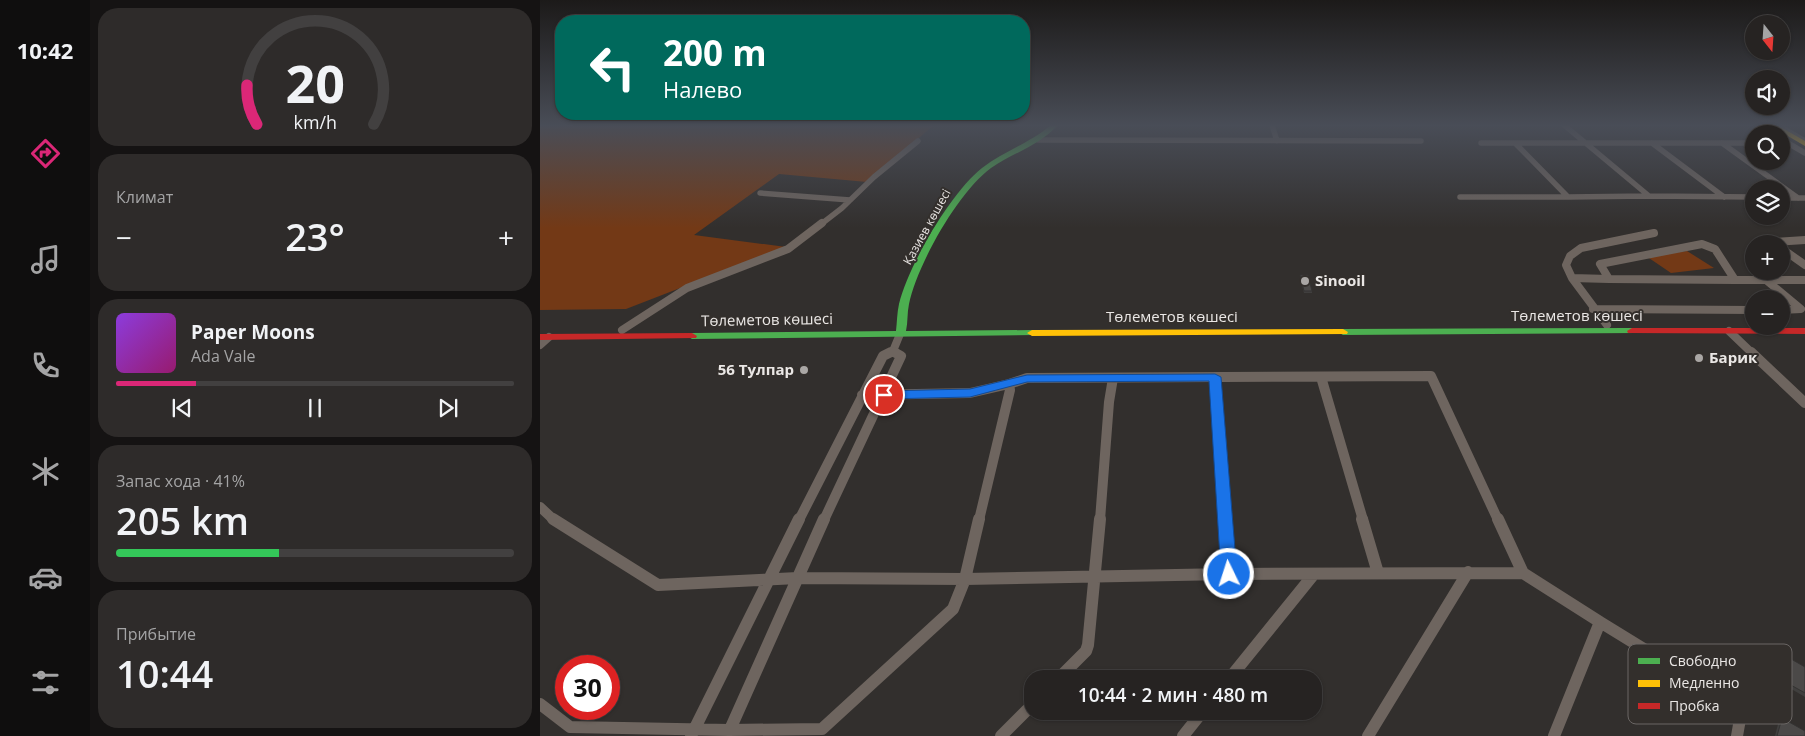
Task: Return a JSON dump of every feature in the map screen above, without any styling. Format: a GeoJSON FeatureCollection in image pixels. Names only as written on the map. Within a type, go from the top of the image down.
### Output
{"type":"FeatureCollection","features":[{"type":"Feature","properties":{"kind":"main road","name":"Қазиев көшесі"},"geometry":{"type":"LineString","coordinates":[[901,331],[902,309],[932,243],[967,185],[987,168],[1003,159]]}},
{"type":"Feature","properties":{"kind":"main road","name":"Төлеметов көшесі"},"geometry":{"type":"LineString","coordinates":[[901,331],[1633,328],[1745,324]]}},
{"type":"Feature","properties":{"kind":"main road"},"geometry":{"type":"LineString","coordinates":[[1790,324],[1805,324]]}},
{"type":"Feature","properties":{"kind":"main road","name":"Төлеметов көшесі"},"geometry":{"type":"LineString","coordinates":[[542,338],[758,332],[1607,325],[1633,328],[1729,331],[1805,331]]}},
{"type":"Feature","properties":{"kind":"main road","name":"Төлеметов көшесі"},"geometry":{"type":"LineString","coordinates":[[542,338],[622,330],[758,332]]}},
{"type":"Feature","properties":{"kind":"street"},"geometry":{"type":"LineString","coordinates":[[622,330],[687,288],[788,249],[850,200],[896,159]]}},
{"type":"Feature","properties":{"kind":"street"},"geometry":{"type":"LineString","coordinates":[[1531,159],[1568,197]]}},
{"type":"Feature","properties":{"kind":"street"},"geometry":{"type":"LineString","coordinates":[[1604,159],[1649,196]]}},
{"type":"Feature","properties":{"kind":"street"},"geometry":{"type":"LineString","coordinates":[[1674,159],[1724,197]]}},
{"type":"Feature","properties":{"kind":"street"},"geometry":{"type":"LineString","coordinates":[[1745,159],[1801,198]]}},
{"type":"Feature","properties":{"kind":"street"},"geometry":{"type":"LineString","coordinates":[[760,193],[850,200]]}},
{"type":"Feature","properties":{"kind":"street"},"geometry":{"type":"LineString","coordinates":[[1460,197],[1745,198]]}},
{"type":"Feature","properties":{"kind":"street"},"geometry":{"type":"LineString","coordinates":[[1607,325],[1593,309],[1572,278],[1566,265],[1570,256],[1581,248],[1654,234]]}},
{"type":"Feature","properties":{"kind":"street"},"geometry":{"type":"LineString","coordinates":[[1790,241],[1805,240]]}},
{"type":"Feature","properties":{"kind":"street"},"geometry":{"type":"LineString","coordinates":[[1609,279],[1600,264],[1702,244],[1715,249],[1735,280]]}},
{"type":"Feature","properties":{"kind":"street"},"geometry":{"type":"LineString","coordinates":[[1790,254],[1805,265]]}},
{"type":"Feature","properties":{"kind":"street"},"geometry":{"type":"LineString","coordinates":[[1572,278],[1745,279]]}},
{"type":"Feature","properties":{"kind":"street"},"geometry":{"type":"LineString","coordinates":[[1790,279],[1805,280]]}},
{"type":"Feature","properties":{"kind":"street"},"geometry":{"type":"LineString","coordinates":[[1772,280],[1803,309]]}},
{"type":"Feature","properties":{"kind":"street"},"geometry":{"type":"LineString","coordinates":[[1593,309],[1745,310]]}},
{"type":"Feature","properties":{"kind":"street"},"geometry":{"type":"LineString","coordinates":[[1790,310],[1803,309]]}},
{"type":"Feature","properties":{"kind":"street"},"geometry":{"type":"LineString","coordinates":[[693,733],[862,395],[883,356],[893,351],[901,331]]}},
{"type":"Feature","properties":{"kind":"street"},"geometry":{"type":"LineString","coordinates":[[1729,331],[1805,403]]}},
{"type":"Feature","properties":{"kind":"street"},"geometry":{"type":"LineString","coordinates":[[728,733],[901,356],[893,351]]}},
{"type":"Feature","properties":{"kind":"street"},"geometry":{"type":"LineString","coordinates":[[862,395],[970,393],[1027,378],[1431,376],[1523,573]]}},
{"type":"Feature","properties":{"kind":"street"},"geometry":{"type":"LineString","coordinates":[[1215,377],[1229,574]]}},
{"type":"Feature","properties":{"kind":"street"},"geometry":{"type":"LineString","coordinates":[[1321,377],[1378,573]]}},
{"type":"Feature","properties":{"kind":"street"},"geometry":{"type":"LineString","coordinates":[[1067,670],[1086,651],[1088,645],[1096,576],[1112,378]]}},
{"type":"Feature","properties":{"kind":"street"},"geometry":{"type":"LineString","coordinates":[[540,704],[570,727],[693,733],[822,729],[950,613],[965,578],[1010,390],[1009,384]]}},
{"type":"Feature","properties":{"kind":"street"},"geometry":{"type":"LineString","coordinates":[[540,507],[558,523],[658,585],[798,578],[1523,573],[1636,644]]}},
{"type":"Feature","properties":{"kind":"street"},"geometry":{"type":"LineString","coordinates":[[1368,736],[1468,572]]}},
{"type":"Feature","properties":{"kind":"street"},"geometry":{"type":"LineString","coordinates":[[1236,670],[1314,574]]}},
{"type":"Feature","properties":{"kind":"street"},"geometry":{"type":"LineString","coordinates":[[1554,736],[1600,622]]}},
{"type":"Feature","properties":{"kind":"street"},"geometry":{"type":"LineString","coordinates":[[1001,736],[1024,713]]}},
{"type":"Feature","properties":{"kind":"street"},"geometry":{"type":"LineString","coordinates":[[1183,736],[1196,720]]}},
{"type":"Feature","properties":{"kind":"shaded area"},"geometry":{"type":"Polygon","coordinates":[[[540,159],[894,159],[867,182],[779,174],[694,235],[786,247],[626,309],[540,310],[540,159]]]}},
{"type":"Feature","properties":{"kind":"shaded area"},"geometry":{"type":"Polygon","coordinates":[[[1687,251],[1714,268],[1671,273],[1646,256],[1687,251]]]}},
{"type":"Feature","properties":{"kind":"building","name":"Sinooil"},"geometry":{"type":"Polygon","coordinates":[[[1300,275],[1308,275],[1312,291],[1304,291],[1300,275]]]}},
{"type":"Feature","properties":{"kind":"building"},"geometry":{"type":"Polygon","coordinates":[[[1792,660],[1805,667],[1805,693],[1792,686],[1792,660]]]}},
{"type":"Feature","properties":{"kind":"building"},"geometry":{"type":"Polygon","coordinates":[[[1780,724],[1792,724],[1805,731],[1805,736],[1777,736],[1780,724]]]}},
{"type":"Feature","properties":{"kind":"traffic: fast"},"geometry":{"type":"LineString","coordinates":[[900,334],[904,304],[910,285],[936,233],[967,186],[978,175],[1000,159]]}},
{"type":"Feature","properties":{"kind":"traffic: fast"},"geometry":{"type":"LineString","coordinates":[[1343,332],[1632,331]]}},
{"type":"Feature","properties":{"kind":"traffic: fast"},"geometry":{"type":"LineString","coordinates":[[692,336],[1032,333]]}},
{"type":"Feature","properties":{"kind":"traffic: slow"},"geometry":{"type":"LineString","coordinates":[[1032,333],[1343,332]]}},
{"type":"Feature","properties":{"kind":"traffic: jam"},"geometry":{"type":"LineString","coordinates":[[1632,331],[1805,331]]}},
{"type":"Feature","properties":{"kind":"traffic: jam"},"geometry":{"type":"LineString","coordinates":[[540,337],[692,336]]}},
{"type":"Feature","properties":{"kind":"place","name":"Sinooil"},"geometry":{"type":"Point","coordinates":[1305,281]}},
{"type":"Feature","properties":{"kind":"place","name":"Барик"},"geometry":{"type":"Point","coordinates":[1699,358]}},
{"type":"Feature","properties":{"kind":"place","name":"56 Тулпар"},"geometry":{"type":"Point","coordinates":[804,370]}},
{"type":"Feature","properties":{"kind":"route"},"geometry":{"type":"LineString","coordinates":[[884,395],[970,393],[1027,378],[1215,377],[1229,574]]}}]}
